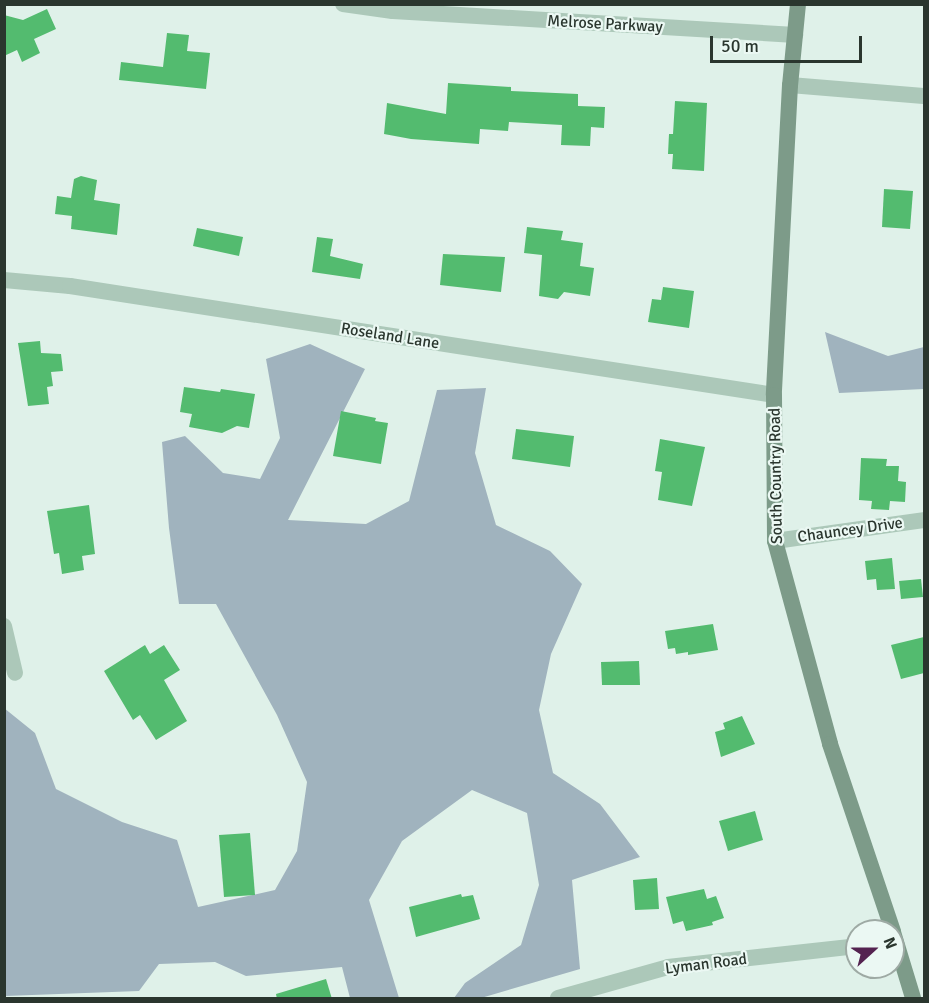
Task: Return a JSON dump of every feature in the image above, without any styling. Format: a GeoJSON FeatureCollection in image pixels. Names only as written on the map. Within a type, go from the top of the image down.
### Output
{"type":"FeatureCollection","features":[{"type":"Feature","properties":{"kind":"main road","name":"South Country Road"},"geometry":{"type":"LineString","coordinates":[[798,4],[790,85],[774,395],[775,541],[827,734],[888,919]]}},
{"type":"Feature","properties":{"kind":"main road","name":"South Country Road"},"geometry":{"type":"LineString","coordinates":[[905,971],[914,999]]}},
{"type":"Feature","properties":{"kind":"street","name":"Melrose Parkway"},"geometry":{"type":"LineString","coordinates":[[344,4],[393,11],[795,35]]}},
{"type":"Feature","properties":{"kind":"street"},"geometry":{"type":"LineString","coordinates":[[790,85],[924,96]]}},
{"type":"Feature","properties":{"kind":"street","name":"Roseland Lane"},"geometry":{"type":"LineString","coordinates":[[4,280],[70,286],[774,395]]}},
{"type":"Feature","properties":{"kind":"street","name":"Chauncey Drive"},"geometry":{"type":"LineString","coordinates":[[775,541],[924,520]]}},
{"type":"Feature","properties":{"kind":"street"},"geometry":{"type":"LineString","coordinates":[[4,626],[15,673]]}},
{"type":"Feature","properties":{"kind":"street","name":"Lyman Road"},"geometry":{"type":"LineString","coordinates":[[558,999],[668,967],[845,947]]}},
{"type":"Feature","properties":{"kind":"shaded area"},"geometry":{"type":"Polygon","coordinates":[[[825,332],[888,356],[924,347],[924,389],[839,393],[825,332]]]}},
{"type":"Feature","properties":{"kind":"shaded area"},"geometry":{"type":"Polygon","coordinates":[[[310,344],[365,369],[288,520],[366,524],[409,501],[437,390],[486,388],[475,453],[496,525],[550,551],[582,584],[551,654],[539,710],[553,773],[600,804],[640,857],[572,880],[580,969],[481,998],[454,998],[465,983],[521,945],[539,885],[527,813],[472,790],[402,841],[369,900],[399,998],[350,998],[342,967],[246,976],[215,962],[159,964],[139,991],[5,996],[4,708],[35,733],[56,789],[122,822],[177,840],[198,907],[275,890],[297,851],[307,782],[277,715],[216,604],[179,604],[169,528],[162,442],[185,436],[223,473],[260,479],[280,438],[266,359],[310,344]]]}},
{"type":"Feature","properties":{"kind":"building"},"geometry":{"type":"Polygon","coordinates":[[[47,9],[56,29],[34,39],[40,53],[22,62],[17,50],[4,56],[4,15],[23,20],[47,9]]]}},
{"type":"Feature","properties":{"kind":"building"},"geometry":{"type":"Polygon","coordinates":[[[167,33],[189,35],[187,51],[210,53],[206,89],[119,80],[121,62],[163,67],[167,33]]]}},
{"type":"Feature","properties":{"kind":"building"},"geometry":{"type":"Polygon","coordinates":[[[448,83],[511,87],[511,91],[578,94],[578,106],[605,107],[604,128],[591,127],[590,146],[561,145],[562,125],[509,122],[508,131],[480,129],[479,144],[411,139],[384,134],[387,103],[446,114],[448,83]]]}},
{"type":"Feature","properties":{"kind":"building"},"geometry":{"type":"Polygon","coordinates":[[[675,101],[707,103],[704,171],[672,169],[673,154],[668,154],[669,134],[673,134],[675,101]]]}},
{"type":"Feature","properties":{"kind":"building"},"geometry":{"type":"Polygon","coordinates":[[[81,176],[97,180],[94,200],[120,204],[117,235],[71,229],[72,216],[55,214],[57,196],[71,198],[74,179],[81,176]]]}},
{"type":"Feature","properties":{"kind":"building"},"geometry":{"type":"Polygon","coordinates":[[[884,189],[913,191],[910,229],[882,227],[884,189]]]}},
{"type":"Feature","properties":{"kind":"building"},"geometry":{"type":"Polygon","coordinates":[[[527,227],[563,231],[561,240],[583,243],[580,266],[594,268],[590,296],[564,292],[558,299],[539,296],[542,255],[524,253],[527,227]]]}},
{"type":"Feature","properties":{"kind":"building"},"geometry":{"type":"Polygon","coordinates":[[[197,228],[243,237],[239,256],[193,246],[197,228]]]}},
{"type":"Feature","properties":{"kind":"building"},"geometry":{"type":"Polygon","coordinates":[[[317,237],[333,239],[330,256],[363,264],[360,279],[312,272],[317,237]]]}},
{"type":"Feature","properties":{"kind":"building"},"geometry":{"type":"Polygon","coordinates":[[[443,254],[505,257],[501,292],[440,285],[443,254]]]}},
{"type":"Feature","properties":{"kind":"building"},"geometry":{"type":"Polygon","coordinates":[[[663,287],[694,291],[689,328],[648,322],[652,299],[661,300],[663,287]]]}},
{"type":"Feature","properties":{"kind":"building"},"geometry":{"type":"Polygon","coordinates":[[[40,341],[41,353],[61,354],[63,371],[51,372],[53,386],[47,387],[49,404],[28,406],[18,343],[40,341]]]}},
{"type":"Feature","properties":{"kind":"building"},"geometry":{"type":"Polygon","coordinates":[[[184,387],[255,394],[249,428],[237,426],[222,433],[189,427],[192,414],[180,412],[184,387]]]}},
{"type":"Feature","properties":{"kind":"building"},"geometry":{"type":"Polygon","coordinates":[[[341,411],[376,418],[375,421],[388,423],[381,464],[333,456],[341,411]]]}},
{"type":"Feature","properties":{"kind":"building"},"geometry":{"type":"Polygon","coordinates":[[[516,429],[574,436],[570,467],[512,459],[516,429]]]}},
{"type":"Feature","properties":{"kind":"building"},"geometry":{"type":"Polygon","coordinates":[[[660,439],[705,447],[692,506],[658,500],[662,472],[655,471],[660,439]]]}},
{"type":"Feature","properties":{"kind":"building"},"geometry":{"type":"Polygon","coordinates":[[[861,458],[887,459],[886,466],[899,466],[898,481],[906,482],[905,502],[890,501],[889,510],[871,509],[872,501],[859,500],[861,458]]]}},
{"type":"Feature","properties":{"kind":"building"},"geometry":{"type":"Polygon","coordinates":[[[89,505],[95,554],[82,556],[84,570],[62,574],[59,553],[54,554],[47,511],[89,505]]]}},
{"type":"Feature","properties":{"kind":"building"},"geometry":{"type":"Polygon","coordinates":[[[892,558],[895,589],[877,590],[876,579],[867,580],[865,561],[892,558]]]}},
{"type":"Feature","properties":{"kind":"building"},"geometry":{"type":"Polygon","coordinates":[[[921,579],[923,597],[901,599],[899,581],[921,579]]]}},
{"type":"Feature","properties":{"kind":"building"},"geometry":{"type":"Polygon","coordinates":[[[713,624],[718,650],[688,655],[688,652],[676,654],[675,648],[668,649],[665,631],[713,624]]]}},
{"type":"Feature","properties":{"kind":"building"},"geometry":{"type":"Polygon","coordinates":[[[924,637],[924,673],[901,679],[891,645],[924,637]]]}},
{"type":"Feature","properties":{"kind":"building"},"geometry":{"type":"Polygon","coordinates":[[[145,645],[150,654],[164,645],[180,670],[164,680],[187,721],[156,740],[140,715],[133,720],[104,671],[145,645]]]}},
{"type":"Feature","properties":{"kind":"building"},"geometry":{"type":"Polygon","coordinates":[[[639,661],[640,685],[602,685],[601,662],[639,661]]]}},
{"type":"Feature","properties":{"kind":"building"},"geometry":{"type":"Polygon","coordinates":[[[742,716],[755,744],[721,757],[715,732],[725,729],[723,723],[742,716]]]}},
{"type":"Feature","properties":{"kind":"building"},"geometry":{"type":"Polygon","coordinates":[[[755,811],[763,840],[728,851],[719,821],[755,811]]]}},
{"type":"Feature","properties":{"kind":"building"},"geometry":{"type":"Polygon","coordinates":[[[250,833],[255,895],[224,897],[219,835],[250,833]]]}},
{"type":"Feature","properties":{"kind":"building"},"geometry":{"type":"Polygon","coordinates":[[[657,878],[659,909],[635,910],[633,880],[657,878]]]}},
{"type":"Feature","properties":{"kind":"building"},"geometry":{"type":"Polygon","coordinates":[[[704,889],[707,899],[716,896],[724,918],[712,922],[713,925],[686,931],[683,921],[673,924],[666,897],[704,889]]]}},
{"type":"Feature","properties":{"kind":"building"},"geometry":{"type":"Polygon","coordinates":[[[461,894],[462,897],[473,895],[480,919],[416,937],[409,907],[461,894]]]}},
{"type":"Feature","properties":{"kind":"building"},"geometry":{"type":"Polygon","coordinates":[[[326,979],[332,999],[277,999],[276,994],[326,979]]]}}]}
